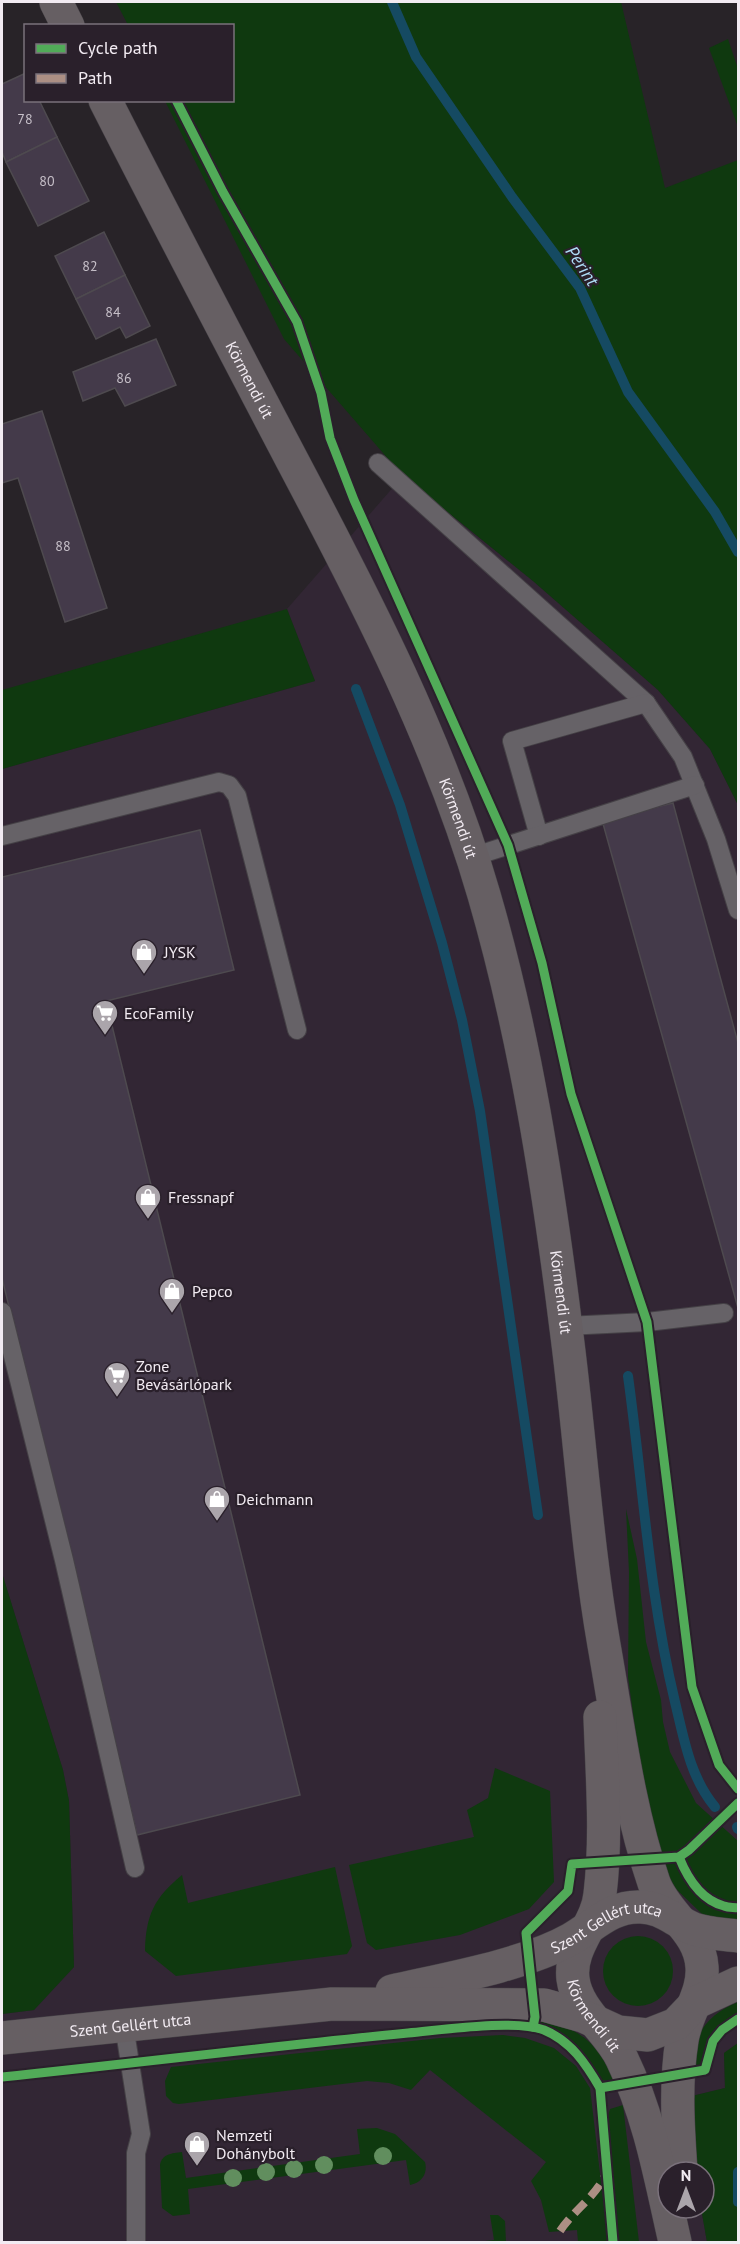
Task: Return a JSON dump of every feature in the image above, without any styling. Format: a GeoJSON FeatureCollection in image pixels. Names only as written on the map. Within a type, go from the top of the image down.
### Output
{"type":"FeatureCollection","features":[{"type":"Feature","properties":{"kind":"street"},"geometry":{"type":"LineString","coordinates":[[56,2],[67,24]]}},
{"type":"Feature","properties":{"kind":"street","name":"Körmendi út"},"geometry":{"type":"LineString","coordinates":[[106,102],[375,621],[430,744],[472,857],[493,929],[516,1025],[545,1182],[566,1326],[597,1604],[628,1783],[647,1859],[661,1899],[694,1938],[702,1959],[702,1980],[684,2029],[678,2076],[681,2160]]}},
{"type":"Feature","properties":{"kind":"street","name":"Körmendi út"},"geometry":{"type":"LineString","coordinates":[[597,1604],[603,1851],[598,1907],[590,1928],[578,1946],[573,1980],[579,1999],[622,2057],[638,2094],[653,2145],[675,2242]]}},
{"type":"Feature","properties":{"kind":"street","name":"Szent Gellért utca"},"geometry":{"type":"LineString","coordinates":[[332,2004],[517,1960],[556,1946],[617,1910],[639,1906],[661,1910],[679,1922],[705,1932],[738,1936]]}},
{"type":"Feature","properties":{"kind":"street","name":"Szent Gellért utca"},"geometry":{"type":"LineString","coordinates":[[2,2037],[332,2004],[544,2005],[627,2035],[648,2035],[676,2024],[710,1995],[738,1983]]}},
{"type":"Feature","properties":{"kind":"street"},"geometry":{"type":"LineString","coordinates":[[685,2220],[686,2242]]}},
{"type":"Feature","properties":{"kind":"lane"},"geometry":{"type":"LineString","coordinates":[[378,463],[646,703],[683,757],[695,785],[738,910]]}},
{"type":"Feature","properties":{"kind":"lane"},"geometry":{"type":"LineString","coordinates":[[539,836],[512,741],[646,703]]}},
{"type":"Feature","properties":{"kind":"lane"},"geometry":{"type":"LineString","coordinates":[[2,836],[219,782],[229,785],[237,796],[297,1030]]}},
{"type":"Feature","properties":{"kind":"lane"},"geometry":{"type":"LineString","coordinates":[[472,857],[695,785]]}},
{"type":"Feature","properties":{"kind":"lane"},"geometry":{"type":"LineString","coordinates":[[2,1312],[64,1560],[135,1868]]}},
{"type":"Feature","properties":{"kind":"lane"},"geometry":{"type":"LineString","coordinates":[[566,1326],[647,1322],[724,1312]]}},
{"type":"Feature","properties":{"kind":"lane"},"geometry":{"type":"LineString","coordinates":[[124,2025],[141,2133],[136,2163],[136,2242]]}},
{"type":"Feature","properties":{"kind":"shaded area"},"geometry":{"type":"Polygon","coordinates":[[[403,476],[533,581],[658,690],[710,749],[738,805],[738,2043],[724,2053],[725,2088],[692,2096],[672,2160],[656,2160],[656,2220],[703,2220],[707,2242],[2,2242],[2,2014],[34,2010],[74,1967],[69,1801],[63,1770],[2,1573],[2,769],[315,681],[287,609],[403,476]]]}},
{"type":"Feature","properties":{"kind":"green space"},"geometry":{"type":"Polygon","coordinates":[[[116,2],[621,2],[665,188],[738,160],[738,805],[710,749],[658,690],[533,581],[403,476],[284,339],[166,102],[234,102],[234,24],[127,24],[116,2]]]}},
{"type":"Feature","properties":{"kind":"green space"},"geometry":{"type":"Polygon","coordinates":[[[728,39],[738,69],[738,127],[709,48],[728,39]]]}},
{"type":"Feature","properties":{"kind":"green space"},"geometry":{"type":"Polygon","coordinates":[[[287,609],[315,681],[2,769],[2,690],[287,609]]]}},
{"type":"Feature","properties":{"kind":"green space"},"geometry":{"type":"Polygon","coordinates":[[[626,1509],[637,1559],[646,1642],[661,1700],[670,1752],[696,1803],[738,1841],[738,1924],[702,1914],[676,1889],[666,1871],[644,1792],[628,1677],[629,1572],[626,1509]]]}},
{"type":"Feature","properties":{"kind":"green space"},"geometry":{"type":"Polygon","coordinates":[[[2,1573],[63,1770],[69,1801],[74,1967],[34,2010],[2,2014],[2,1573]]]}},
{"type":"Feature","properties":{"kind":"green space"},"geometry":{"type":"Polygon","coordinates":[[[495,1768],[550,1791],[554,1882],[529,1909],[460,1935],[376,1950],[367,1943],[349,1865],[474,1837],[467,1810],[488,1798],[495,1768]]]}},
{"type":"Feature","properties":{"kind":"green space"},"geometry":{"type":"Polygon","coordinates":[[[335,1867],[352,1946],[347,1954],[176,1976],[145,1951],[147,1927],[153,1908],[172,1883],[182,1875],[188,1903],[335,1867]]]}},
{"type":"Feature","properties":{"kind":"green space"},"geometry":{"type":"Polygon","coordinates":[[[638,1936],[651,1939],[663,1946],[670,1958],[673,1971],[670,1984],[663,1996],[651,2003],[638,2006],[625,2003],[613,1996],[606,1984],[603,1971],[606,1958],[613,1946],[625,1939],[638,1936]]]}},
{"type":"Feature","properties":{"kind":"green space"},"geometry":{"type":"Polygon","coordinates":[[[738,2002],[738,2015],[717,2031],[709,2042],[702,2067],[692,2070],[695,2046],[703,2028],[717,2013],[738,2002]]]}},
{"type":"Feature","properties":{"kind":"green space"},"geometry":{"type":"Polygon","coordinates":[[[539,2017],[566,2027],[585,2039],[600,2055],[615,2081],[601,2080],[582,2053],[570,2041],[540,2024],[539,2017]]]}},
{"type":"Feature","properties":{"kind":"green space"},"geometry":{"type":"Polygon","coordinates":[[[503,2035],[525,2038],[554,2048],[576,2066],[590,2088],[608,2242],[578,2242],[577,2230],[549,2232],[541,2200],[531,2181],[546,2162],[430,2070],[411,2090],[389,2083],[367,2081],[179,2104],[173,2103],[166,2096],[165,2081],[171,2067],[440,2038],[503,2035]]]}},
{"type":"Feature","properties":{"kind":"green space"},"geometry":{"type":"Polygon","coordinates":[[[738,2043],[738,2242],[707,2242],[703,2220],[716,2220],[716,2160],[695,2160],[692,2096],[725,2088],[724,2053],[738,2043]]]}},
{"type":"Feature","properties":{"kind":"green space"},"geometry":{"type":"Polygon","coordinates":[[[623,2105],[639,2242],[619,2242],[608,2116],[610,2109],[623,2105]]]}},
{"type":"Feature","properties":{"kind":"green space"},"geometry":{"type":"Polygon","coordinates":[[[377,2128],[395,2134],[425,2162],[426,2170],[421,2180],[410,2185],[406,2160],[188,2189],[190,2214],[173,2216],[162,2208],[160,2165],[163,2158],[168,2155],[182,2152],[186,2178],[360,2154],[357,2129],[377,2128]]]}},
{"type":"Feature","properties":{"kind":"green space"},"geometry":{"type":"Polygon","coordinates":[[[490,2215],[498,2215],[505,2221],[506,2242],[477,2242],[494,2240],[490,2215]]]}},
{"type":"Feature","properties":{"kind":"building"},"geometry":{"type":"Polygon","coordinates":[[[24,74],[24,102],[40,102],[57,137],[6,162],[2,152],[2,84],[24,74]]]}},
{"type":"Feature","properties":{"kind":"building"},"geometry":{"type":"Polygon","coordinates":[[[57,137],[89,201],[38,226],[6,162],[57,137]]]}},
{"type":"Feature","properties":{"kind":"building"},"geometry":{"type":"Polygon","coordinates":[[[104,232],[125,275],[76,299],[55,256],[104,232]]]}},
{"type":"Feature","properties":{"kind":"building"},"geometry":{"type":"Polygon","coordinates":[[[125,275],[150,326],[126,338],[120,327],[96,339],[76,299],[125,275]]]}},
{"type":"Feature","properties":{"kind":"building"},"geometry":{"type":"Polygon","coordinates":[[[156,339],[176,385],[125,406],[115,388],[83,401],[73,372],[156,339]]]}},
{"type":"Feature","properties":{"kind":"building"},"geometry":{"type":"Polygon","coordinates":[[[42,411],[107,608],[65,622],[18,478],[2,483],[2,424],[42,411]]]}},
{"type":"Feature","properties":{"kind":"building"},"geometry":{"type":"Polygon","coordinates":[[[673,803],[738,1043],[738,1308],[602,820],[673,803]]]}},
{"type":"Feature","properties":{"kind":"building","name":"Zone Bevásárlópark"},"geometry":{"type":"Polygon","coordinates":[[[200,830],[234,970],[106,1001],[300,1795],[137,1835],[2,1278],[2,877],[200,830]]]}},
{"type":"Feature","properties":{"kind":"waterway","name":"Perint"},"geometry":{"type":"LineString","coordinates":[[392,2],[416,57],[512,197],[580,288],[628,392],[715,512],[738,552]]}},
{"type":"Feature","properties":{"kind":"waterway"},"geometry":{"type":"LineString","coordinates":[[356,689],[400,805],[442,943],[462,1020],[480,1111],[538,1515]]}},
{"type":"Feature","properties":{"kind":"waterway"},"geometry":{"type":"LineString","coordinates":[[628,1376],[653,1580],[666,1661],[689,1757],[699,1783],[715,1807]]}},
{"type":"Feature","properties":{"kind":"waterway"},"geometry":{"type":"LineString","coordinates":[[738,2172],[738,2202]]}},
{"type":"Feature","properties":{"kind":"marked path"},"geometry":{"type":"LineString","coordinates":[[560,2231],[605,2176]]}},
{"type":"Feature","properties":{"kind":"cycle path"},"geometry":{"type":"LineString","coordinates":[[177,102],[223,192],[297,322],[321,393],[330,438],[354,500],[508,845],[542,963],[571,1094],[647,1322],[692,1687],[719,1765],[738,1789]]}},
{"type":"Feature","properties":{"kind":"cycle path"},"geometry":{"type":"LineString","coordinates":[[533,2027],[535,2017],[526,1933],[568,1891],[572,1864],[679,1857],[738,1803]]}},
{"type":"Feature","properties":{"kind":"cycle path"},"geometry":{"type":"LineString","coordinates":[[679,1857],[691,1880],[708,1899],[726,1907],[738,1908]]}},
{"type":"Feature","properties":{"kind":"cycle path"},"geometry":{"type":"LineString","coordinates":[[600,2088],[705,2070],[713,2041],[722,2030],[738,2019]]}},
{"type":"Feature","properties":{"kind":"cycle path"},"geometry":{"type":"LineString","coordinates":[[2,2077],[458,2028],[515,2025],[544,2030],[570,2047],[600,2088],[613,2242]]}},
{"type":"Feature","properties":{"kind":"place","name":"JYSK"},"geometry":{"type":"Point","coordinates":[144,975]}},
{"type":"Feature","properties":{"kind":"place","name":"EcoFamily"},"geometry":{"type":"Point","coordinates":[105,1036]}},
{"type":"Feature","properties":{"kind":"place","name":"Fressnapf"},"geometry":{"type":"Point","coordinates":[148,1220]}},
{"type":"Feature","properties":{"kind":"place","name":"Pepco"},"geometry":{"type":"Point","coordinates":[172,1314]}},
{"type":"Feature","properties":{"kind":"place","name":"Zone Bevásárlópark"},"geometry":{"type":"Point","coordinates":[117,1398]}},
{"type":"Feature","properties":{"kind":"place","name":"Deichmann"},"geometry":{"type":"Point","coordinates":[217,1522]}},
{"type":"Feature","properties":{"kind":"place","name":"Nemzeti Dohánybolt"},"geometry":{"type":"Point","coordinates":[197,2167]}}]}
